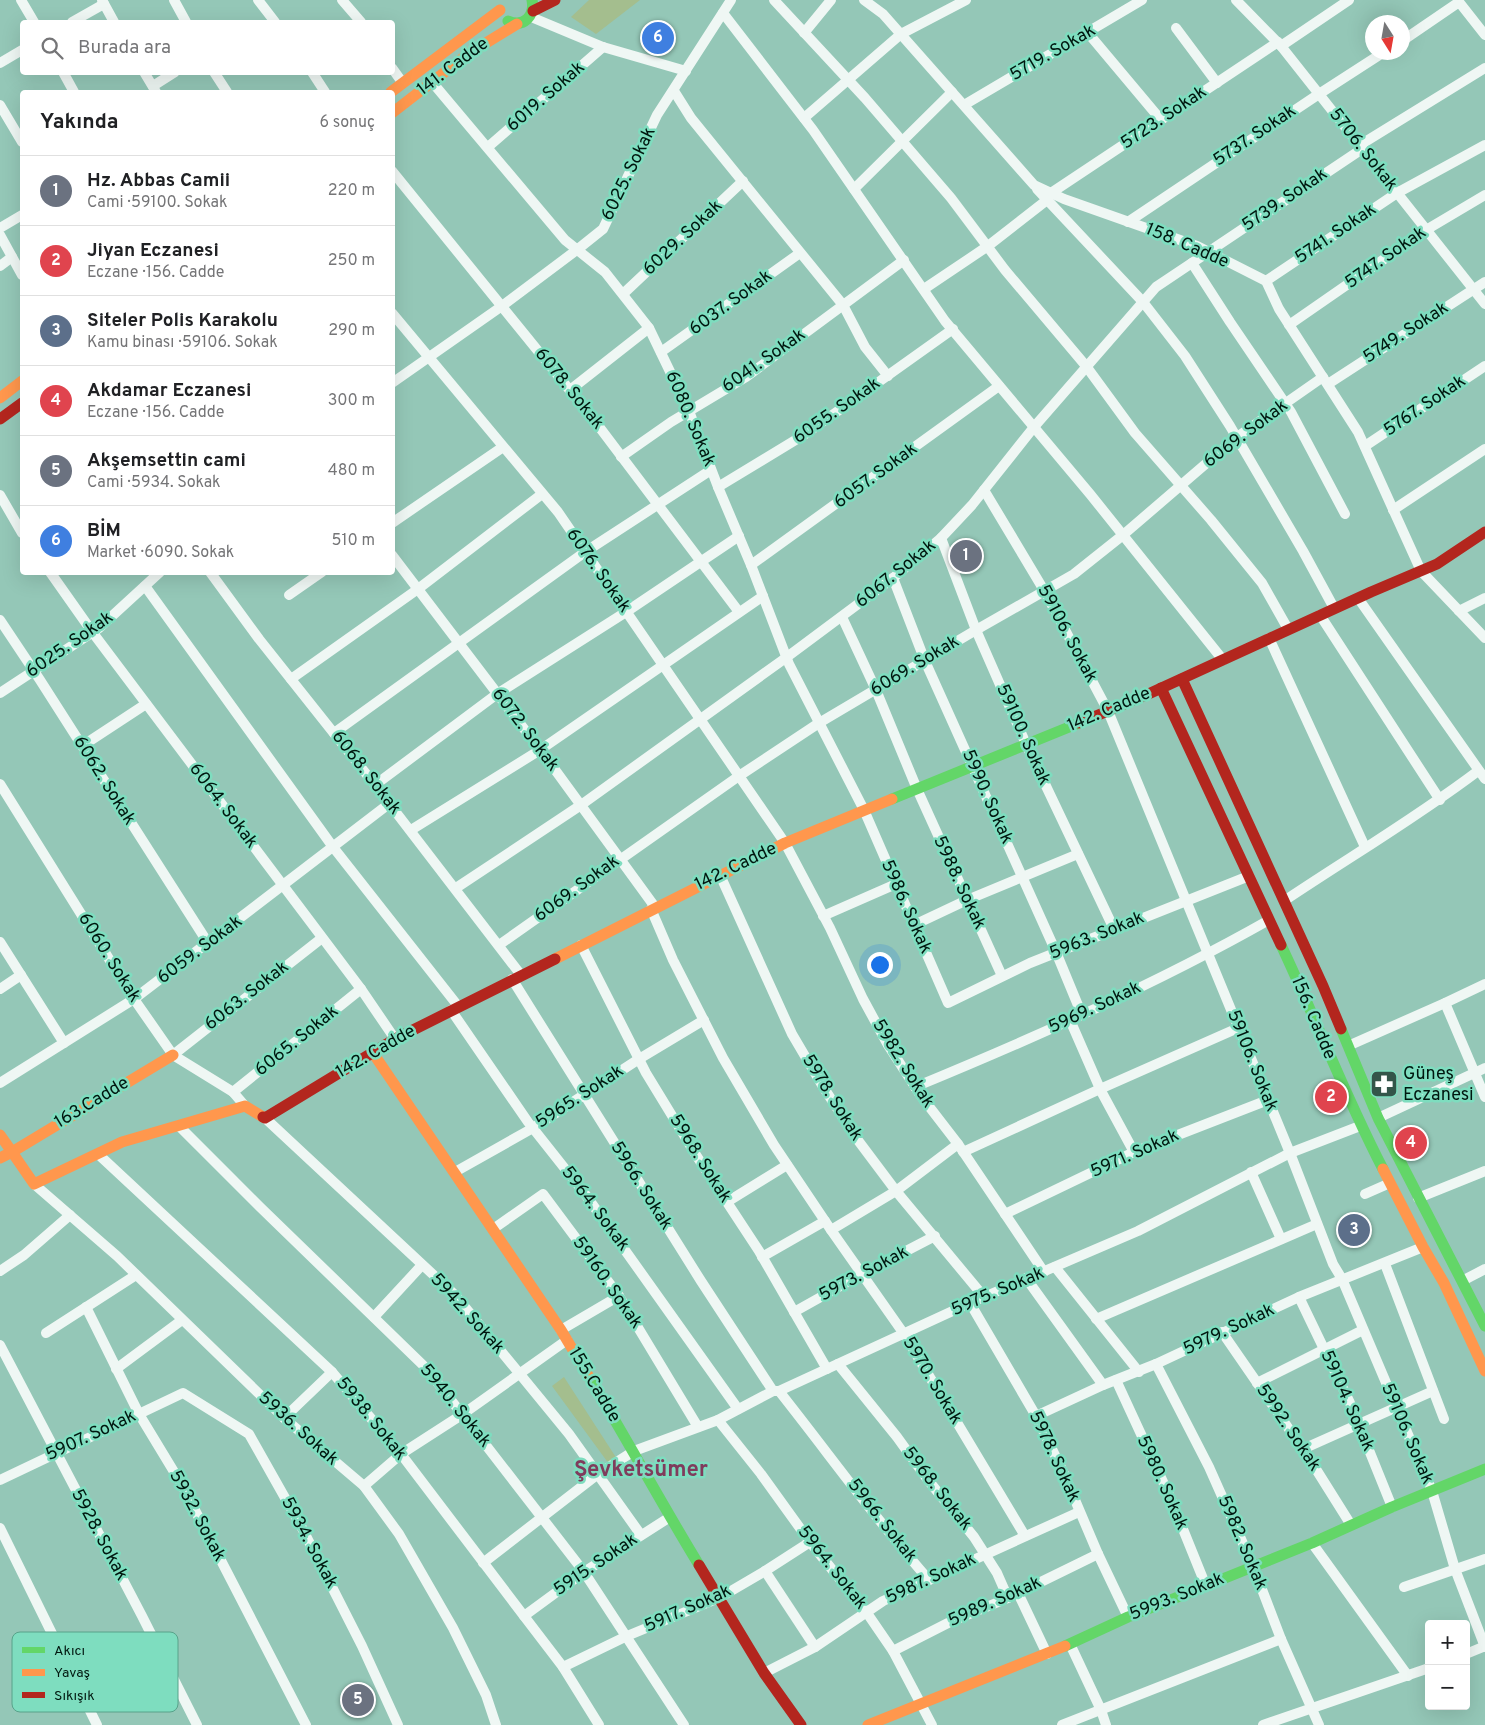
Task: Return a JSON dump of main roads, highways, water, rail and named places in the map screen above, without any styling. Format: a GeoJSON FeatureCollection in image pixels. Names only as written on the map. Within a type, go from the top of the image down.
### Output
{"type":"FeatureCollection","features":[{"type":"Feature","properties":{"kind":"place","name":"BİM"},"geometry":{"type":"Point","coordinates":[658,38]}},
{"type":"Feature","properties":{"kind":"place","name":"Hz. Abbas Camii"},"geometry":{"type":"Point","coordinates":[966,556]}},
{"type":"Feature","properties":{"kind":"place","name":"Güneş Eczanesi"},"geometry":{"type":"Point","coordinates":[1384,1084]}},
{"type":"Feature","properties":{"kind":"place","name":"Jiyan Eczanesi"},"geometry":{"type":"Point","coordinates":[1331,1097]}},
{"type":"Feature","properties":{"kind":"place","name":"Akdamar Eczanesi"},"geometry":{"type":"Point","coordinates":[1411,1143]}},
{"type":"Feature","properties":{"kind":"place","name":"Siteler Polis Karakolu"},"geometry":{"type":"Point","coordinates":[1354,1230]}},
{"type":"Feature","properties":{"kind":"place","name":"Akşemsettin cami"},"geometry":{"type":"Point","coordinates":[358,1700]}},
{"type":"Feature","properties":{"kind":"district","name":"Şevketsümer"},"geometry":{"type":"Point","coordinates":[641,1470]}}]}
